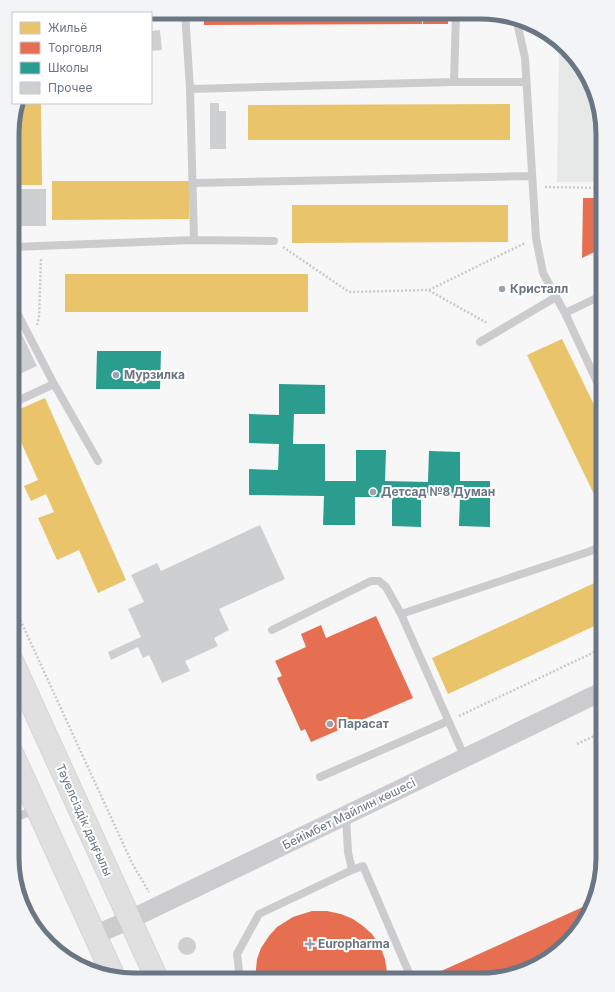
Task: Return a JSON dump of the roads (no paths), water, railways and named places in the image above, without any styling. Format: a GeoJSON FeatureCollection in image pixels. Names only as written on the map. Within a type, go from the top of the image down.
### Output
{"type":"FeatureCollection","features":[{"type":"Feature","properties":{"kind":"main road","name":"Тәуелсіздік даңғылы"},"geometry":{"type":"LineString","coordinates":[[19,676],[153,973]]}},
{"type":"Feature","properties":{"kind":"main road"},"geometry":{"type":"LineString","coordinates":[[19,775],[27,800],[111,970]]}},
{"type":"Feature","properties":{"kind":"street","name":"Бейімбет Майлин көшесі"},"geometry":{"type":"LineString","coordinates":[[94,935],[157,907],[596,694]]}},
{"type":"Feature","properties":{"kind":"lane"},"geometry":{"type":"LineString","coordinates":[[186,19],[190,89],[194,240]]}},
{"type":"Feature","properties":{"kind":"lane"},"geometry":{"type":"LineString","coordinates":[[454,82],[456,19]]}},
{"type":"Feature","properties":{"kind":"lane"},"geometry":{"type":"LineString","coordinates":[[518,26],[525,58],[536,238],[543,273],[565,313],[596,376]]}},
{"type":"Feature","properties":{"kind":"lane"},"geometry":{"type":"LineString","coordinates":[[190,89],[454,82],[526,82]]}},
{"type":"Feature","properties":{"kind":"lane"},"geometry":{"type":"LineString","coordinates":[[193,183],[532,176]]}},
{"type":"Feature","properties":{"kind":"lane"},"geometry":{"type":"LineString","coordinates":[[19,247],[194,240],[274,241]]}},
{"type":"Feature","properties":{"kind":"lane"},"geometry":{"type":"LineString","coordinates":[[480,342],[556,296]]}},
{"type":"Feature","properties":{"kind":"lane"},"geometry":{"type":"LineString","coordinates":[[565,313],[596,298]]}},
{"type":"Feature","properties":{"kind":"lane"},"geometry":{"type":"LineString","coordinates":[[19,317],[54,384],[98,460]]}},
{"type":"Feature","properties":{"kind":"lane"},"geometry":{"type":"LineString","coordinates":[[19,400],[54,384]]}},
{"type":"Feature","properties":{"kind":"lane"},"geometry":{"type":"LineString","coordinates":[[401,614],[596,549]]}},
{"type":"Feature","properties":{"kind":"lane"},"geometry":{"type":"LineString","coordinates":[[272,630],[370,581],[379,581],[386,587],[401,614],[465,758]]}},
{"type":"Feature","properties":{"kind":"lane"},"geometry":{"type":"LineString","coordinates":[[320,777],[448,721]]}},
{"type":"Feature","properties":{"kind":"lane"},"geometry":{"type":"LineString","coordinates":[[19,810],[27,800]]}},
{"type":"Feature","properties":{"kind":"lane"},"geometry":{"type":"LineString","coordinates":[[346,816],[348,852],[352,870]]}},
{"type":"Feature","properties":{"kind":"lane"},"geometry":{"type":"LineString","coordinates":[[239,973],[237,954],[259,914],[363,866],[409,973]]}},
{"type":"Feature","properties":{"kind":"place","name":"Кристалл"},"geometry":{"type":"Point","coordinates":[502,289]}},
{"type":"Feature","properties":{"kind":"place","name":"Мурзилка"},"geometry":{"type":"Point","coordinates":[116,375]}},
{"type":"Feature","properties":{"kind":"place","name":"Детсад №8 Думан"},"geometry":{"type":"Point","coordinates":[373,492]}},
{"type":"Feature","properties":{"kind":"place","name":"Парасат"},"geometry":{"type":"Point","coordinates":[330,724]}},
{"type":"Feature","properties":{"kind":"place","name":"Europharma"},"geometry":{"type":"Point","coordinates":[310,944]}}]}
